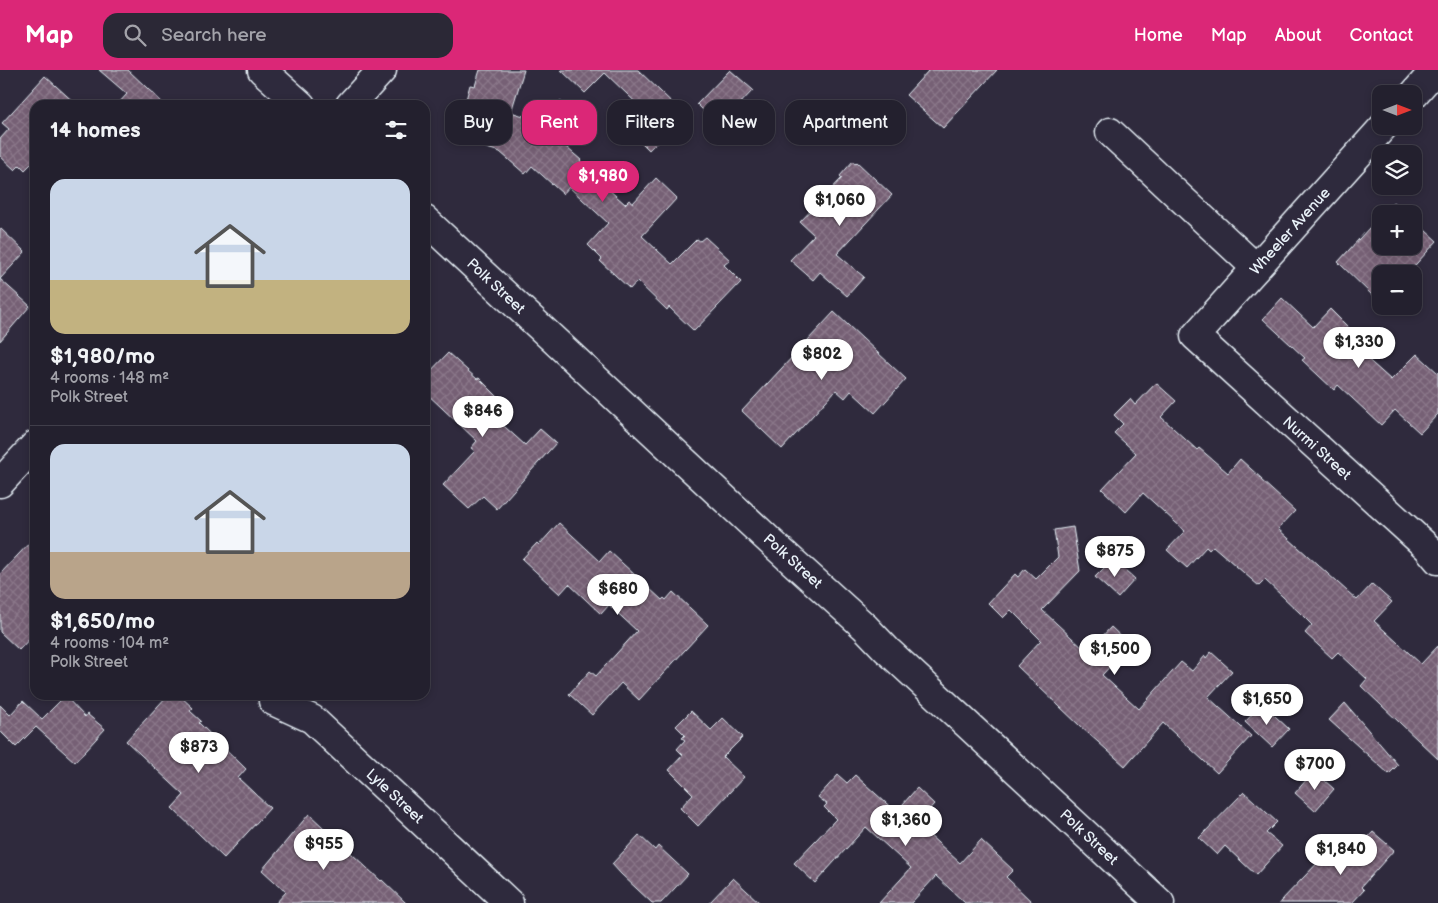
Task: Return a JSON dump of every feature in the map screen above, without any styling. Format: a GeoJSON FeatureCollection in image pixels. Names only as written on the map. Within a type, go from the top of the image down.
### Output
{"type":"FeatureCollection","features":[{"type":"Feature","properties":{"kind":"street"},"geometry":{"type":"LineString","coordinates":[[262,70],[295,100]]}},
{"type":"Feature","properties":{"kind":"street"},"geometry":{"type":"LineString","coordinates":[[355,100],[382,70]]}},
{"type":"Feature","properties":{"kind":"street"},"geometry":{"type":"LineString","coordinates":[[1422,85],[1435,70]]}},
{"type":"Feature","properties":{"kind":"street"},"geometry":{"type":"LineString","coordinates":[[1110,132],[1256,268]]}},
{"type":"Feature","properties":{"kind":"street","name":"Wheeler Avenue"},"geometry":{"type":"LineString","coordinates":[[1195,336],[1376,135]]}},
{"type":"Feature","properties":{"kind":"street","name":"Polk Street"},"geometry":{"type":"LineString","coordinates":[[430,225],[1160,903]]}},
{"type":"Feature","properties":{"kind":"street","name":"Nurmi Street"},"geometry":{"type":"LineString","coordinates":[[1195,336],[1428,548],[1438,560]]}},
{"type":"Feature","properties":{"kind":"street"},"geometry":{"type":"LineString","coordinates":[[0,483],[30,450]]}},
{"type":"Feature","properties":{"kind":"street","name":"Lyle Street"},"geometry":{"type":"LineString","coordinates":[[273,701],[312,719],[509,903]]}},
{"type":"Feature","properties":{"kind":"building"},"geometry":{"type":"Polygon","coordinates":[[[99,70],[128,70],[160,100],[122,100],[127,94],[99,70]]]}},
{"type":"Feature","properties":{"kind":"building"},"geometry":{"type":"Polygon","coordinates":[[[480,70],[524,70],[512,109],[512,100],[466,100],[470,85],[475,86],[480,70]]]}},
{"type":"Feature","properties":{"kind":"building"},"geometry":{"type":"Polygon","coordinates":[[[561,70],[638,70],[669,100],[633,100],[605,73],[585,93],[561,70]]]}},
{"type":"Feature","properties":{"kind":"building"},"geometry":{"type":"Polygon","coordinates":[[[730,70],[753,90],[744,100],[703,100],[703,110],[697,104],[730,70]]]}},
{"type":"Feature","properties":{"kind":"building"},"geometry":{"type":"Polygon","coordinates":[[[929,70],[997,70],[943,128],[906,95],[929,70]]]}},
{"type":"Feature","properties":{"kind":"building"},"geometry":{"type":"Polygon","coordinates":[[[45,76],[71,100],[30,100],[30,165],[25,170],[20,165],[15,170],[0,156],[0,139],[9,129],[2,123],[45,76]]]}},
{"type":"Feature","properties":{"kind":"building"},"geometry":{"type":"Polygon","coordinates":[[[512,112],[522,116],[522,145],[564,145],[591,170],[589,172],[625,204],[629,200],[633,203],[656,178],[677,198],[642,236],[672,264],[697,239],[700,241],[705,237],[730,260],[724,265],[741,282],[694,331],[669,307],[667,310],[637,281],[630,289],[600,261],[602,259],[588,245],[608,223],[569,187],[563,194],[532,166],[525,174],[500,152],[477,145],[512,145],[512,112]]]}},
{"type":"Feature","properties":{"kind":"building"},"geometry":{"type":"Polygon","coordinates":[[[644,145],[654,145],[649,150],[644,145]]]}},
{"type":"Feature","properties":{"kind":"building"},"geometry":{"type":"Polygon","coordinates":[[[853,161],[855,164],[857,162],[892,195],[837,254],[864,277],[847,296],[820,272],[813,280],[790,260],[814,235],[800,222],[842,178],[840,176],[853,161]]]}},
{"type":"Feature","properties":{"kind":"building"},"geometry":{"type":"Polygon","coordinates":[[[1372,225],[1372,255],[1422,255],[1422,227],[1437,241],[1415,265],[1372,265],[1372,295],[1338,262],[1372,225]]]}},
{"type":"Feature","properties":{"kind":"building"},"geometry":{"type":"Polygon","coordinates":[[[0,228],[25,252],[0,279],[0,228]]]}},
{"type":"Feature","properties":{"kind":"building"},"geometry":{"type":"Polygon","coordinates":[[[0,279],[30,306],[0,341],[0,279]]]}},
{"type":"Feature","properties":{"kind":"building"},"geometry":{"type":"Polygon","coordinates":[[[1282,298],[1313,327],[1330,309],[1351,330],[1344,338],[1391,380],[1417,354],[1438,373],[1438,414],[1420,433],[1395,410],[1381,425],[1338,385],[1334,390],[1302,360],[1305,358],[1263,319],[1282,298]]]}},
{"type":"Feature","properties":{"kind":"building"},"geometry":{"type":"Polygon","coordinates":[[[834,312],[906,379],[875,413],[851,391],[845,398],[836,390],[782,449],[742,411],[834,312]]]}},
{"type":"Feature","properties":{"kind":"building"},"geometry":{"type":"Polygon","coordinates":[[[448,353],[477,379],[479,378],[497,396],[485,409],[525,445],[540,429],[556,443],[497,509],[483,496],[469,509],[443,485],[475,451],[471,448],[477,441],[430,397],[430,372],[448,353]]]}},
{"type":"Feature","properties":{"kind":"building"},"geometry":{"type":"Polygon","coordinates":[[[1156,383],[1176,401],[1161,417],[1197,450],[1199,448],[1228,473],[1240,459],[1295,511],[1278,529],[1357,600],[1372,584],[1392,602],[1374,621],[1421,664],[1438,646],[1438,759],[1361,686],[1367,679],[1338,652],[1332,658],[1305,633],[1312,625],[1265,580],[1259,586],[1213,546],[1209,550],[1206,547],[1187,568],[1167,550],[1185,531],[1143,493],[1126,512],[1102,489],[1136,453],[1114,433],[1123,424],[1114,415],[1130,399],[1135,405],[1156,383]]]}},
{"type":"Feature","properties":{"kind":"building"},"geometry":{"type":"Polygon","coordinates":[[[559,523],[600,561],[609,551],[662,600],[664,598],[666,600],[673,592],[708,625],[639,700],[621,683],[592,715],[569,694],[590,671],[596,676],[637,631],[609,605],[601,614],[569,584],[560,594],[522,559],[537,543],[539,545],[559,523]]]}},
{"type":"Feature","properties":{"kind":"building"},"geometry":{"type":"Polygon","coordinates":[[[1073,527],[1080,571],[1042,610],[1086,651],[1111,627],[1130,645],[1102,675],[1139,709],[1181,662],[1192,671],[1211,652],[1232,671],[1208,697],[1251,736],[1217,773],[1163,723],[1125,766],[1017,666],[1041,640],[1011,610],[1003,618],[988,603],[1015,574],[1018,577],[1025,569],[1036,579],[1058,557],[1054,530],[1073,527]]]}},
{"type":"Feature","properties":{"kind":"building"},"geometry":{"type":"Polygon","coordinates":[[[30,542],[30,638],[19,650],[0,632],[0,574],[30,542]]]}},
{"type":"Feature","properties":{"kind":"building"},"geometry":{"type":"Polygon","coordinates":[[[1113,559],[1135,579],[1118,598],[1095,577],[1113,559]]]}},
{"type":"Feature","properties":{"kind":"building"},"geometry":{"type":"Polygon","coordinates":[[[61,700],[69,700],[85,717],[87,714],[105,729],[75,762],[36,727],[16,747],[0,731],[0,705],[10,715],[23,701],[42,719],[61,700]]]}},
{"type":"Feature","properties":{"kind":"building"},"geometry":{"type":"Polygon","coordinates":[[[163,700],[184,700],[193,708],[190,711],[201,721],[199,723],[246,769],[238,778],[270,808],[224,858],[172,808],[184,795],[126,741],[163,700]]]}},
{"type":"Feature","properties":{"kind":"building"},"geometry":{"type":"Polygon","coordinates":[[[1345,703],[1398,765],[1389,774],[1329,720],[1345,703]]]}},
{"type":"Feature","properties":{"kind":"building"},"geometry":{"type":"Polygon","coordinates":[[[1262,704],[1289,729],[1272,747],[1245,722],[1262,704]]]}},
{"type":"Feature","properties":{"kind":"building"},"geometry":{"type":"Polygon","coordinates":[[[691,711],[711,730],[723,718],[743,737],[723,757],[744,777],[698,826],[680,808],[693,794],[669,770],[683,755],[677,749],[685,740],[682,738],[685,735],[676,726],[691,711]]]}},
{"type":"Feature","properties":{"kind":"building"},"geometry":{"type":"Polygon","coordinates":[[[1314,771],[1334,789],[1315,811],[1295,793],[1314,771]]]}},
{"type":"Feature","properties":{"kind":"building"},"geometry":{"type":"Polygon","coordinates":[[[838,775],[847,783],[855,775],[896,812],[917,788],[934,804],[924,815],[929,818],[924,823],[931,829],[927,833],[960,863],[981,840],[1013,870],[1006,877],[1033,903],[965,903],[936,876],[911,903],[879,903],[911,868],[866,827],[815,883],[794,863],[836,819],[824,807],[827,804],[818,797],[838,775]]]}},
{"type":"Feature","properties":{"kind":"building"},"geometry":{"type":"Polygon","coordinates":[[[1244,792],[1277,822],[1266,833],[1282,846],[1256,875],[1225,846],[1217,855],[1199,838],[1244,792]]]}},
{"type":"Feature","properties":{"kind":"building"},"geometry":{"type":"Polygon","coordinates":[[[309,814],[406,903],[276,903],[286,892],[262,870],[309,814]]]}},
{"type":"Feature","properties":{"kind":"building"},"geometry":{"type":"Polygon","coordinates":[[[1373,832],[1394,850],[1361,887],[1364,890],[1352,903],[1279,903],[1328,852],[1343,865],[1373,832]]]}},
{"type":"Feature","properties":{"kind":"building"},"geometry":{"type":"Polygon","coordinates":[[[639,835],[655,850],[658,846],[688,874],[661,903],[652,903],[612,864],[639,835]]]}},
{"type":"Feature","properties":{"kind":"building"},"geometry":{"type":"Polygon","coordinates":[[[733,878],[760,903],[709,903],[733,878]]]}}]}
